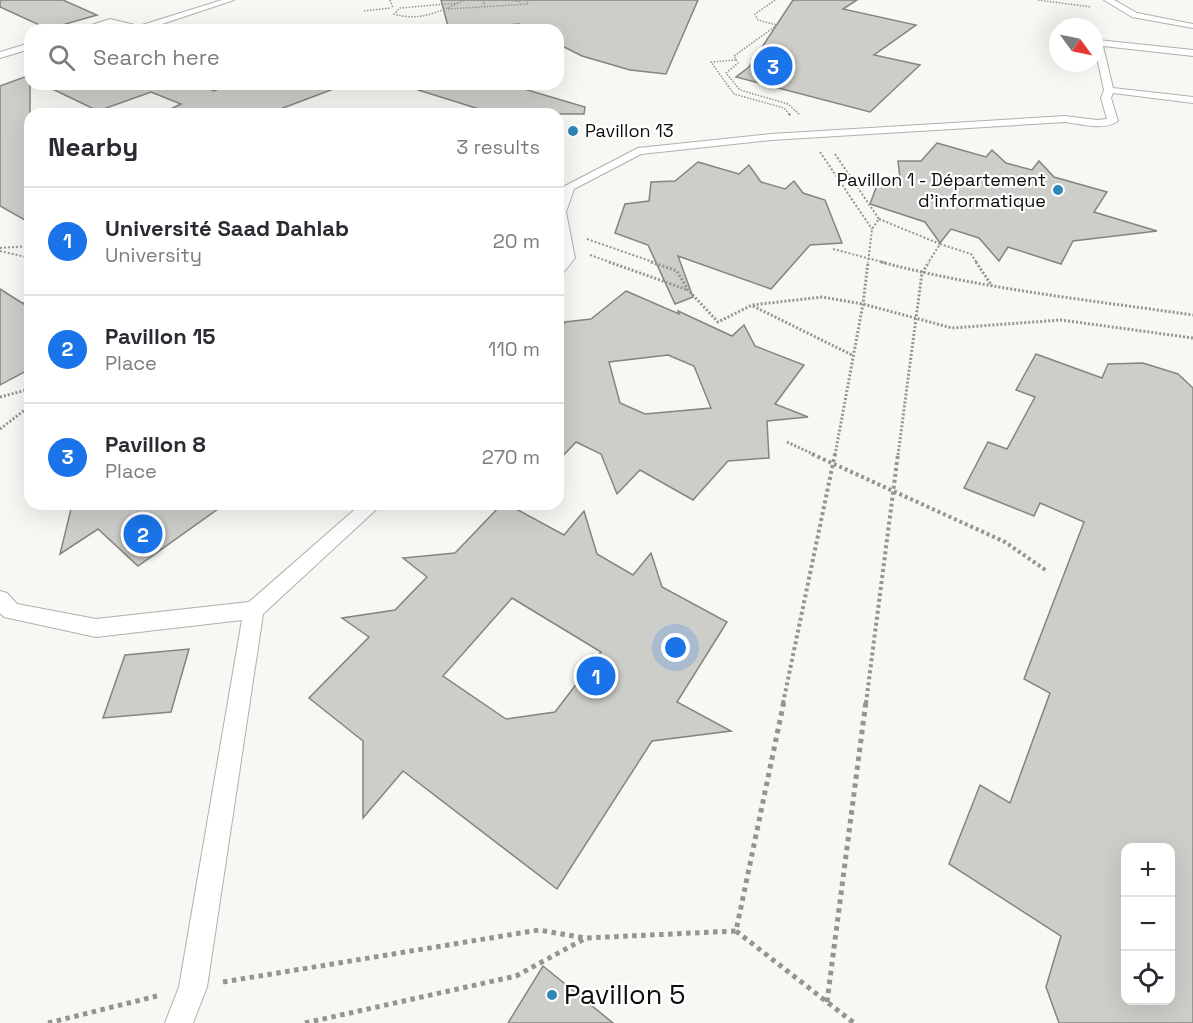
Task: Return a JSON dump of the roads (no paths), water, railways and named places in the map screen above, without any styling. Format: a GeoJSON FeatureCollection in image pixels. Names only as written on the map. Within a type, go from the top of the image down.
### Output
{"type":"FeatureCollection","features":[{"type":"Feature","properties":{"kind":"lane"},"geometry":{"type":"LineString","coordinates":[[155,24],[230,0]]}},
{"type":"Feature","properties":{"kind":"lane"},"geometry":{"type":"LineString","coordinates":[[1108,0],[1123,10],[1165,22],[1193,26]]}},
{"type":"Feature","properties":{"kind":"lane"},"geometry":{"type":"LineString","coordinates":[[100,24],[110,21],[118,24]]}},
{"type":"Feature","properties":{"kind":"lane"},"geometry":{"type":"LineString","coordinates":[[1165,22],[1184,36]]}},
{"type":"Feature","properties":{"kind":"lane"},"geometry":{"type":"LineString","coordinates":[[564,201],[569,187],[638,151],[771,136],[1065,119],[1097,123],[1113,121],[1106,98],[1110,90],[1098,43],[1193,53]]}},
{"type":"Feature","properties":{"kind":"lane"},"geometry":{"type":"LineString","coordinates":[[0,55],[24,48]]}},
{"type":"Feature","properties":{"kind":"lane"},"geometry":{"type":"LineString","coordinates":[[1110,90],[1193,100]]}},
{"type":"Feature","properties":{"kind":"lane"},"geometry":{"type":"LineString","coordinates":[[564,231],[569,258],[564,263]]}},
{"type":"Feature","properties":{"kind":"lane"},"geometry":{"type":"LineString","coordinates":[[0,599],[11,611],[96,628],[254,610],[366,510]]}},
{"type":"Feature","properties":{"kind":"lane"},"geometry":{"type":"LineString","coordinates":[[179,1023],[193,987],[254,610]]}},
{"type":"Feature","properties":{"kind":"place","name":"Pavillon 8"},"geometry":{"type":"Point","coordinates":[773,66]}},
{"type":"Feature","properties":{"kind":"place","name":"Pavillon 13"},"geometry":{"type":"Point","coordinates":[573,131]}},
{"type":"Feature","properties":{"kind":"place","name":"Pavillon 1 - Département d'informatique"},"geometry":{"type":"Point","coordinates":[1058,190]}},
{"type":"Feature","properties":{"kind":"place","name":"Pavillon 15"},"geometry":{"type":"Point","coordinates":[143,534]}},
{"type":"Feature","properties":{"kind":"place","name":"Université Saad Dahlab"},"geometry":{"type":"Point","coordinates":[596,676]}},
{"type":"Feature","properties":{"kind":"place","name":"Pavillon 5"},"geometry":{"type":"Point","coordinates":[552,995]}}]}
